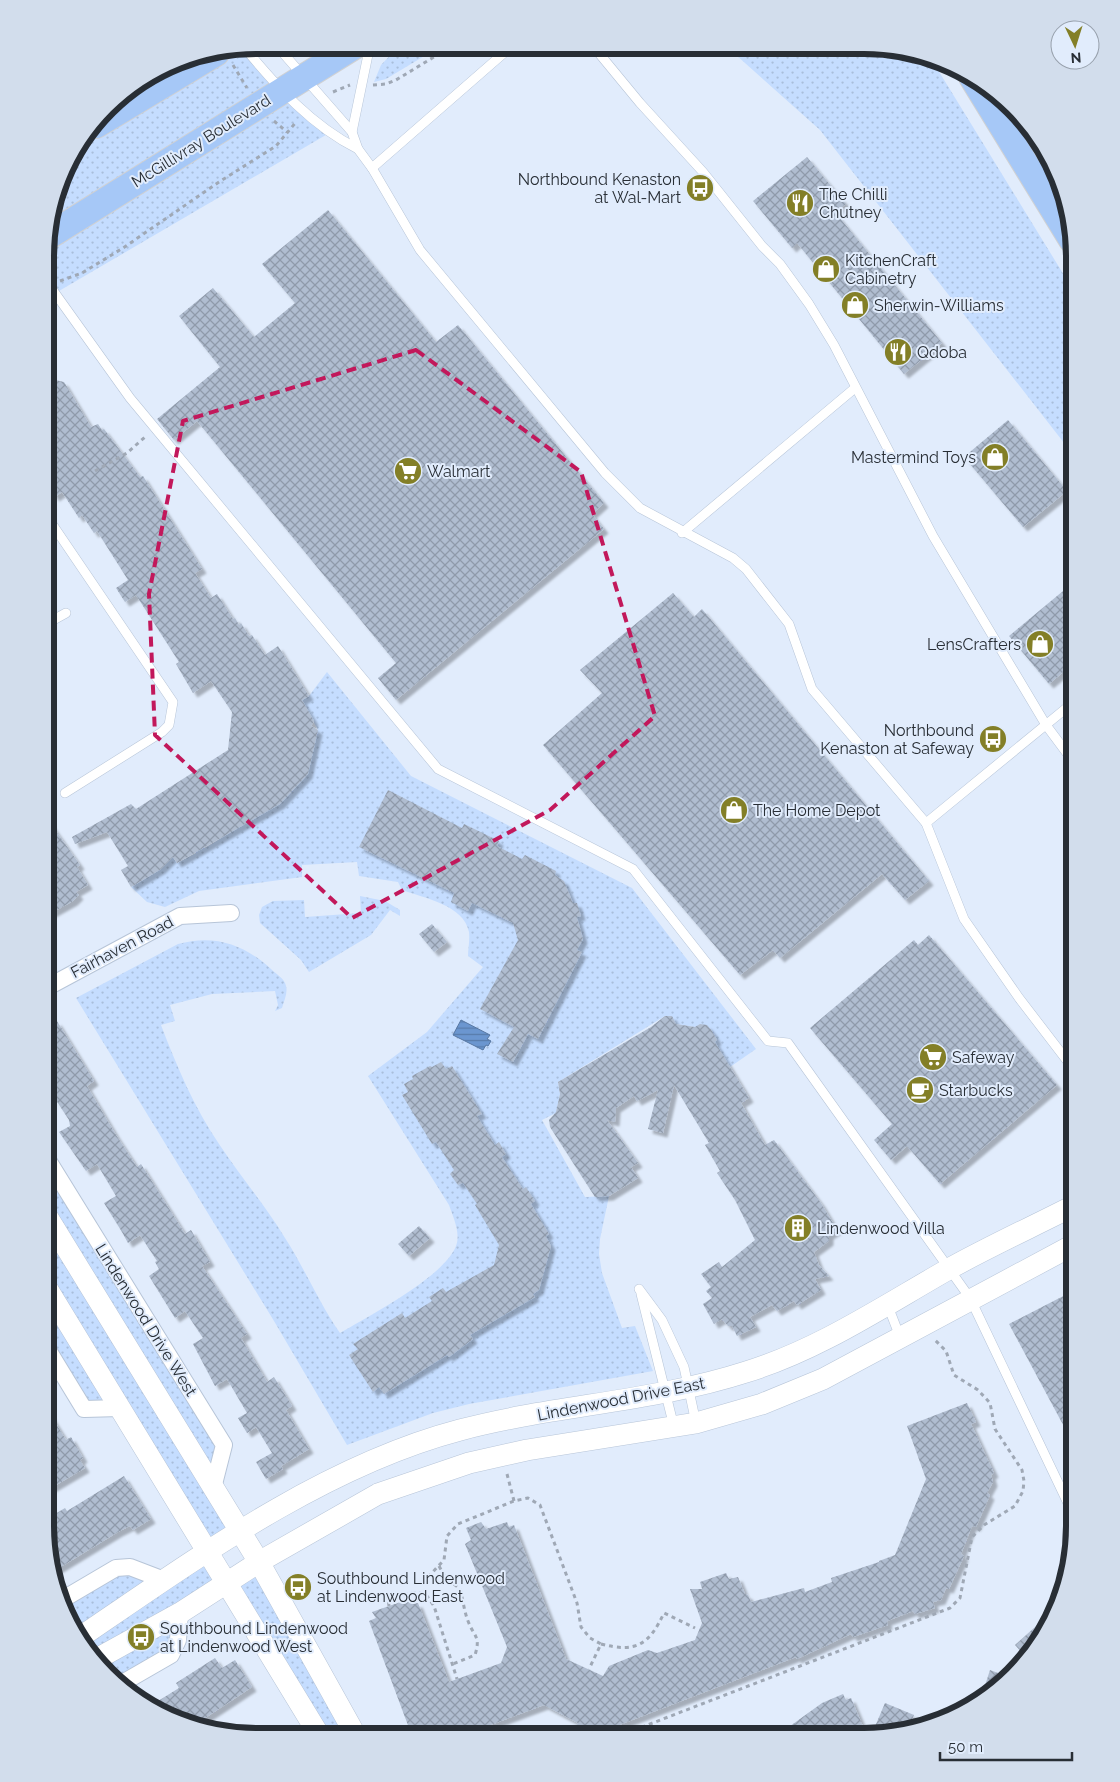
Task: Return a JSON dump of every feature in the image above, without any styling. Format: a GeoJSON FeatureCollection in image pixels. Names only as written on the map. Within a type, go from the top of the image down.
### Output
{"type":"FeatureCollection","features":[{"type":"Feature","properties":{"kind":"main road","name":"McGillivray Boulevard"},"geometry":{"type":"LineString","coordinates":[[55,232],[341,54]]}},
{"type":"Feature","properties":{"kind":"main road"},"geometry":{"type":"LineString","coordinates":[[112,114],[172,72]]}},
{"type":"Feature","properties":{"kind":"main road"},"geometry":{"type":"LineString","coordinates":[[981,92],[1064,228]]}},
{"type":"Feature","properties":{"kind":"street","name":"Fairhaven Road"},"geometry":{"type":"LineString","coordinates":[[54,984],[180,916],[231,913]]}},
{"type":"Feature","properties":{"kind":"street","name":"Lindenwood Drive West"},"geometry":{"type":"LineString","coordinates":[[54,1170],[224,1445],[213,1488]]}},
{"type":"Feature","properties":{"kind":"street","name":"Lindenwood Drive East"},"geometry":{"type":"LineString","coordinates":[[85,1634],[239,1532],[364,1464],[407,1447],[460,1430],[667,1392],[747,1372],[810,1347],[888,1305],[949,1269],[1066,1210]]}},
{"type":"Feature","properties":{"kind":"street","name":"Lindenwood Drive West"},"geometry":{"type":"LineString","coordinates":[[54,1228],[259,1562],[352,1728]]}},
{"type":"Feature","properties":{"kind":"street","name":"Lindenwood Drive East"},"geometry":{"type":"LineString","coordinates":[[102,1656],[180,1613],[259,1562],[378,1494],[469,1463],[527,1450],[674,1427],[762,1404],[793,1393],[823,1380],[970,1298],[1066,1249]]}},
{"type":"Feature","properties":{"kind":"street"},"geometry":{"type":"LineString","coordinates":[[54,1300],[314,1728]]}},
{"type":"Feature","properties":{"kind":"street"},"geometry":{"type":"LineString","coordinates":[[54,1361],[84,1409],[120,1408]]}},
{"type":"Feature","properties":{"kind":"street"},"geometry":{"type":"LineString","coordinates":[[67,1597],[116,1568],[130,1566],[164,1580]]}},
{"type":"Feature","properties":{"kind":"street"},"geometry":{"type":"LineString","coordinates":[[126,1681],[171,1654],[178,1640],[180,1613]]}},
{"type":"Feature","properties":{"kind":"lane"},"geometry":{"type":"LineString","coordinates":[[250,54],[280,91],[341,140],[358,149]]}},
{"type":"Feature","properties":{"kind":"lane"},"geometry":{"type":"LineString","coordinates":[[284,54],[352,132],[358,149],[372,168],[420,250],[605,473],[640,508],[682,533],[732,558],[746,569],[789,624],[812,689],[926,823],[964,918],[1019,998],[1066,1059]]}},
{"type":"Feature","properties":{"kind":"lane"},"geometry":{"type":"LineString","coordinates":[[352,132],[368,54]]}},
{"type":"Feature","properties":{"kind":"lane"},"geometry":{"type":"LineString","coordinates":[[372,168],[503,54]]}},
{"type":"Feature","properties":{"kind":"lane"},"geometry":{"type":"LineString","coordinates":[[600,54],[703,172],[762,246],[780,264],[809,304],[834,345],[933,536],[1046,725],[1066,752]]}},
{"type":"Feature","properties":{"kind":"lane"},"geometry":{"type":"LineString","coordinates":[[54,292],[130,398],[438,769],[633,869],[768,1041],[788,1043],[970,1298],[1066,1501]]}},
{"type":"Feature","properties":{"kind":"lane"},"geometry":{"type":"LineString","coordinates":[[682,533],[855,388]]}},
{"type":"Feature","properties":{"kind":"lane"},"geometry":{"type":"LineString","coordinates":[[54,527],[173,702],[169,724],[162,732],[65,793]]}},
{"type":"Feature","properties":{"kind":"lane"},"geometry":{"type":"LineString","coordinates":[[54,620],[66,613]]}},
{"type":"Feature","properties":{"kind":"lane"},"geometry":{"type":"LineString","coordinates":[[926,823],[1066,708]]}},
{"type":"Feature","properties":{"kind":"lane"},"geometry":{"type":"LineString","coordinates":[[674,1427],[667,1392],[639,1289],[662,1320],[684,1367],[696,1422]]}},
{"type":"Feature","properties":{"kind":"lane"},"geometry":{"type":"LineString","coordinates":[[888,1305],[900,1337]]}},
{"type":"Feature","properties":{"kind":"path"},"geometry":{"type":"LineString","coordinates":[[345,85],[386,84],[438,54]]}},
{"type":"Feature","properties":{"kind":"path"},"geometry":{"type":"LineString","coordinates":[[54,282],[82,273],[123,248],[219,182],[276,146],[282,141],[287,132]]}},
{"type":"Feature","properties":{"kind":"path"},"geometry":{"type":"LineString","coordinates":[[96,471],[127,454],[155,428]]}},
{"type":"Feature","properties":{"kind":"path"},"geometry":{"type":"LineString","coordinates":[[640,1728],[950,1608],[960,1598],[972,1537],[984,1525],[1015,1506],[1023,1491],[1024,1481],[1022,1470],[995,1429],[990,1403],[978,1390],[954,1375],[946,1351],[933,1338]]}},
{"type":"Feature","properties":{"kind":"path"},"geometry":{"type":"LineString","coordinates":[[507,1474],[514,1501]]}},
{"type":"Feature","properties":{"kind":"path"},"geometry":{"type":"LineString","coordinates":[[457,1679],[439,1627],[434,1606],[425,1593],[429,1576],[444,1560],[447,1536],[458,1524],[514,1501],[528,1498],[540,1506],[577,1603],[581,1627],[590,1638],[601,1644],[630,1648],[644,1642],[656,1632],[664,1613],[695,1628]]}},
{"type":"Feature","properties":{"kind":"path"},"geometry":{"type":"LineString","coordinates":[[439,1566],[445,1577],[460,1589],[468,1622],[476,1634],[479,1644],[476,1655],[453,1664]]}},
{"type":"Feature","properties":{"kind":"path"},"geometry":{"type":"LineString","coordinates":[[389,1606],[388,1598],[412,1593],[425,1593]]}},
{"type":"Feature","properties":{"kind":"path"},"geometry":{"type":"LineString","coordinates":[[589,1669],[601,1644]]}},
{"type":"Feature","properties":{"kind":"highlighted area"},"geometry":{"type":"Polygon","coordinates":[[[416,350],[581,472],[655,716],[550,810],[352,918],[155,735],[149,594],[183,421],[416,350]]]}},
{"type":"Feature","properties":{"kind":"shaded area"},"geometry":{"type":"Polygon","coordinates":[[[251,54],[331,132],[54,294],[55,230],[64,191],[69,179],[81,155],[104,123],[123,104],[155,81],[191,64],[230,55],[251,54]]]}},
{"type":"Feature","properties":{"kind":"shaded area"},"geometry":{"type":"Polygon","coordinates":[[[391,54],[428,54],[386,79],[374,82],[381,65],[391,54]]]}},
{"type":"Feature","properties":{"kind":"shaded area"},"geometry":{"type":"Polygon","coordinates":[[[735,54],[877,54],[890,55],[936,67],[1066,278],[1066,445],[820,130],[735,54]]]}},
{"type":"Feature","properties":{"kind":"shaded area"},"geometry":{"type":"Polygon","coordinates":[[[1009,116],[1039,155],[1055,190],[1009,116]]]}},
{"type":"Feature","properties":{"kind":"shaded area"},"geometry":{"type":"Polygon","coordinates":[[[327,672],[411,776],[632,888],[756,1049],[730,1067],[695,1027],[676,1024],[665,1016],[558,1082],[560,1094],[556,1113],[542,1120],[585,1197],[609,1196],[600,1239],[599,1254],[602,1273],[622,1328],[635,1326],[653,1371],[469,1404],[433,1413],[347,1445],[274,1321],[76,998],[178,944],[191,941],[204,940],[228,943],[261,960],[285,983],[286,994],[282,1008],[275,1011],[278,1005],[275,991],[212,994],[170,1005],[175,1021],[161,1025],[187,1086],[210,1130],[277,1226],[340,1333],[422,1283],[449,1258],[456,1246],[458,1236],[449,1205],[368,1076],[427,1032],[483,967],[468,956],[469,932],[466,923],[460,915],[442,904],[402,890],[398,882],[359,876],[357,862],[302,865],[302,877],[199,891],[165,907],[147,902],[131,887],[161,869],[173,857],[177,863],[196,853],[193,848],[202,843],[205,848],[252,819],[318,730],[302,700],[309,696],[327,672]]]}},
{"type":"Feature","properties":{"kind":"shaded area"},"geometry":{"type":"Polygon","coordinates":[[[360,896],[385,901],[400,910],[400,916],[390,910],[371,935],[309,972],[301,960],[260,923],[259,915],[262,907],[273,901],[304,900],[305,917],[361,913],[360,896]]]}},
{"type":"Feature","properties":{"kind":"shaded area"},"geometry":{"type":"Polygon","coordinates":[[[54,1170],[224,1445],[213,1488],[239,1531],[208,1553],[120,1408],[84,1409],[54,1360],[54,1170]]]}},
{"type":"Feature","properties":{"kind":"shaded area"},"geometry":{"type":"Polygon","coordinates":[[[208,1553],[226,1583],[180,1613],[178,1640],[126,1680],[104,1659],[88,1638],[68,1601],[116,1568],[164,1580],[208,1553]]]}},
{"type":"Feature","properties":{"kind":"shaded area"},"geometry":{"type":"Polygon","coordinates":[[[259,1562],[352,1728],[315,1728],[226,1583],[259,1562]]]}},
{"type":"Feature","properties":{"kind":"water"},"geometry":{"type":"Polygon","coordinates":[[[461,1020],[490,1035],[487,1039],[491,1041],[488,1046],[486,1045],[483,1050],[453,1035],[461,1020]]]}},
{"type":"Feature","properties":{"kind":"building"},"geometry":{"type":"Polygon","coordinates":[[[807,157],[846,204],[835,212],[942,343],[904,374],[797,243],[792,248],[753,201],[807,157]]]}},
{"type":"Feature","properties":{"kind":"building","name":"Walmart"},"geometry":{"type":"Polygon","coordinates":[[[328,210],[436,342],[458,325],[604,503],[592,514],[604,529],[396,700],[378,678],[396,663],[197,421],[174,440],[157,419],[220,367],[179,316],[213,288],[254,337],[295,303],[262,264],[328,210]]]}},
{"type":"Feature","properties":{"kind":"building"},"geometry":{"type":"Polygon","coordinates":[[[54,380],[64,382],[91,427],[98,424],[102,430],[104,429],[140,477],[143,476],[202,569],[195,573],[211,598],[217,594],[233,619],[235,618],[239,625],[241,623],[249,636],[252,635],[265,655],[278,646],[309,696],[302,700],[314,721],[311,726],[318,730],[308,774],[280,804],[177,863],[173,857],[161,869],[131,887],[121,870],[128,866],[107,832],[75,844],[72,837],[131,804],[136,809],[228,750],[232,712],[211,681],[193,693],[176,664],[179,662],[136,595],[125,602],[116,588],[128,580],[97,531],[94,533],[82,515],[79,518],[62,492],[55,497],[54,380]]]}},
{"type":"Feature","properties":{"kind":"building"},"geometry":{"type":"Polygon","coordinates":[[[1008,420],[1066,492],[1023,527],[964,457],[1008,420]]]}},
{"type":"Feature","properties":{"kind":"building"},"geometry":{"type":"Polygon","coordinates":[[[1066,588],[1066,670],[1049,684],[1009,636],[1066,588]]]}},
{"type":"Feature","properties":{"kind":"building","name":"The Home Depot"},"geometry":{"type":"Polygon","coordinates":[[[673,593],[694,617],[702,609],[929,881],[905,900],[882,874],[780,958],[773,950],[740,975],[543,745],[602,693],[580,670],[673,593]]]}},
{"type":"Feature","properties":{"kind":"building"},"geometry":{"type":"Polygon","coordinates":[[[388,790],[462,828],[464,824],[499,841],[497,846],[522,859],[525,855],[556,871],[555,875],[564,881],[573,903],[577,903],[581,916],[577,917],[583,939],[577,950],[582,952],[538,1039],[528,1034],[513,1062],[497,1054],[514,1027],[480,1009],[518,940],[513,923],[472,903],[468,911],[451,902],[454,893],[359,847],[388,790]]]}},
{"type":"Feature","properties":{"kind":"building"},"geometry":{"type":"Polygon","coordinates":[[[54,828],[80,865],[77,867],[88,885],[76,892],[79,895],[73,901],[54,912],[54,828]]]}},
{"type":"Feature","properties":{"kind":"building"},"geometry":{"type":"Polygon","coordinates":[[[432,924],[447,942],[434,952],[419,934],[432,924]]]}},
{"type":"Feature","properties":{"kind":"building","name":"Safeway"},"geometry":{"type":"Polygon","coordinates":[[[929,935],[1057,1085],[940,1184],[907,1146],[891,1160],[874,1140],[892,1124],[810,1028],[914,940],[918,945],[929,935]]]}},
{"type":"Feature","properties":{"kind":"building"},"geometry":{"type":"Polygon","coordinates":[[[665,1016],[672,1016],[676,1024],[695,1027],[700,1024],[707,1025],[712,1031],[717,1040],[715,1042],[749,1098],[741,1103],[765,1145],[774,1140],[821,1203],[837,1230],[829,1235],[829,1241],[814,1252],[819,1265],[829,1276],[815,1279],[821,1290],[797,1305],[794,1301],[777,1311],[772,1305],[750,1317],[756,1327],[737,1336],[732,1326],[728,1326],[722,1319],[714,1324],[703,1304],[712,1298],[706,1291],[711,1287],[701,1274],[719,1262],[722,1267],[755,1240],[735,1200],[717,1173],[720,1171],[705,1145],[709,1143],[674,1085],[663,1133],[648,1129],[658,1090],[637,1101],[634,1096],[616,1108],[615,1122],[607,1120],[638,1163],[631,1167],[638,1178],[609,1196],[595,1197],[550,1127],[549,1120],[556,1112],[560,1094],[558,1082],[651,1027],[665,1016]]]}},
{"type":"Feature","properties":{"kind":"building"},"geometry":{"type":"Polygon","coordinates":[[[57,1021],[94,1081],[87,1086],[116,1135],[137,1167],[141,1164],[185,1234],[191,1230],[210,1262],[202,1266],[247,1334],[241,1338],[267,1382],[274,1377],[292,1406],[286,1410],[309,1449],[281,1466],[283,1469],[266,1479],[256,1462],[272,1453],[256,1427],[247,1433],[238,1418],[247,1413],[227,1379],[215,1386],[193,1344],[203,1338],[185,1311],[175,1318],[149,1276],[159,1269],[155,1262],[157,1261],[140,1235],[128,1243],[104,1203],[116,1196],[97,1164],[86,1171],[59,1132],[70,1126],[69,1120],[54,1097],[54,1023],[57,1021]]]}},
{"type":"Feature","properties":{"kind":"building"},"geometry":{"type":"Polygon","coordinates":[[[441,1062],[446,1069],[452,1066],[482,1114],[477,1116],[495,1145],[499,1142],[506,1154],[502,1157],[523,1189],[526,1187],[535,1201],[531,1204],[549,1234],[546,1236],[551,1246],[539,1290],[533,1294],[535,1297],[470,1335],[473,1339],[449,1357],[447,1355],[384,1394],[379,1387],[373,1392],[349,1355],[358,1349],[353,1344],[402,1313],[405,1318],[432,1301],[429,1297],[443,1288],[446,1292],[494,1265],[499,1245],[475,1205],[477,1204],[463,1183],[458,1185],[450,1174],[454,1170],[436,1142],[432,1144],[402,1095],[408,1092],[404,1084],[413,1079],[412,1076],[441,1062]]]}},
{"type":"Feature","properties":{"kind":"building"},"geometry":{"type":"Polygon","coordinates":[[[419,1226],[430,1238],[409,1256],[398,1244],[419,1226]]]}},
{"type":"Feature","properties":{"kind":"building"},"geometry":{"type":"Polygon","coordinates":[[[1066,1295],[1066,1430],[1009,1324],[1066,1295]]]}},
{"type":"Feature","properties":{"kind":"building"},"geometry":{"type":"Polygon","coordinates":[[[967,1403],[976,1422],[971,1424],[994,1473],[991,1475],[993,1482],[987,1493],[990,1495],[976,1527],[972,1526],[961,1554],[964,1556],[949,1589],[946,1588],[941,1600],[933,1602],[935,1608],[915,1614],[913,1611],[887,1621],[888,1625],[853,1637],[851,1634],[797,1659],[796,1657],[611,1728],[575,1728],[578,1723],[544,1705],[482,1728],[409,1728],[369,1621],[376,1618],[372,1612],[409,1599],[412,1604],[418,1603],[449,1682],[501,1663],[507,1647],[465,1544],[471,1540],[466,1528],[481,1522],[486,1529],[507,1522],[509,1527],[514,1525],[566,1659],[603,1676],[609,1666],[648,1650],[657,1653],[695,1640],[702,1623],[690,1589],[702,1589],[700,1582],[726,1573],[729,1579],[738,1577],[745,1594],[748,1595],[751,1602],[804,1588],[805,1592],[832,1582],[831,1578],[895,1555],[926,1479],[907,1426],[967,1403]]]}},
{"type":"Feature","properties":{"kind":"building"},"geometry":{"type":"Polygon","coordinates":[[[54,1421],[66,1440],[71,1437],[83,1458],[80,1460],[85,1468],[54,1486],[54,1421]]]}},
{"type":"Feature","properties":{"kind":"building"},"geometry":{"type":"Polygon","coordinates":[[[124,1476],[151,1519],[133,1530],[130,1526],[118,1532],[59,1568],[55,1552],[54,1515],[65,1508],[67,1511],[124,1476]]]}},
{"type":"Feature","properties":{"kind":"building"},"geometry":{"type":"Polygon","coordinates":[[[1042,1621],[1022,1652],[1015,1645],[1042,1621]]]}},
{"type":"Feature","properties":{"kind":"building"},"geometry":{"type":"Polygon","coordinates":[[[215,1658],[222,1668],[235,1660],[252,1687],[201,1720],[191,1718],[157,1702],[179,1688],[176,1683],[215,1658]]]}},
{"type":"Feature","properties":{"kind":"building"},"geometry":{"type":"Polygon","coordinates":[[[990,1670],[1001,1674],[997,1678],[984,1688],[990,1670]]]}},
{"type":"Feature","properties":{"kind":"building"},"geometry":{"type":"Polygon","coordinates":[[[843,1694],[846,1700],[851,1698],[864,1728],[787,1728],[822,1703],[843,1694]]]}},
{"type":"Feature","properties":{"kind":"building"},"geometry":{"type":"Polygon","coordinates":[[[885,1703],[914,1715],[911,1722],[874,1728],[885,1703]]]}},
{"type":"Feature","properties":{"kind":"place","name":"Northbound Kenaston at Wal-Mart"},"geometry":{"type":"Point","coordinates":[700,188]}},
{"type":"Feature","properties":{"kind":"place","name":"The Chilli Chutney"},"geometry":{"type":"Point","coordinates":[800,203]}},
{"type":"Feature","properties":{"kind":"place","name":"KitchenCraft Cabinetry"},"geometry":{"type":"Point","coordinates":[826,269]}},
{"type":"Feature","properties":{"kind":"place","name":"Sherwin-Williams"},"geometry":{"type":"Point","coordinates":[855,305]}},
{"type":"Feature","properties":{"kind":"place","name":"Qdoba"},"geometry":{"type":"Point","coordinates":[898,352]}},
{"type":"Feature","properties":{"kind":"place","name":"Mastermind Toys"},"geometry":{"type":"Point","coordinates":[995,457]}},
{"type":"Feature","properties":{"kind":"place","name":"Walmart"},"geometry":{"type":"Point","coordinates":[408,471]}},
{"type":"Feature","properties":{"kind":"place","name":"LensCrafters"},"geometry":{"type":"Point","coordinates":[1040,644]}},
{"type":"Feature","properties":{"kind":"place","name":"Northbound Kenaston at Safeway"},"geometry":{"type":"Point","coordinates":[993,739]}},
{"type":"Feature","properties":{"kind":"place","name":"The Home Depot"},"geometry":{"type":"Point","coordinates":[734,810]}},
{"type":"Feature","properties":{"kind":"place","name":"Safeway"},"geometry":{"type":"Point","coordinates":[933,1057]}},
{"type":"Feature","properties":{"kind":"place","name":"Starbucks"},"geometry":{"type":"Point","coordinates":[920,1090]}},
{"type":"Feature","properties":{"kind":"place","name":"Lindenwood Villa"},"geometry":{"type":"Point","coordinates":[798,1228]}},
{"type":"Feature","properties":{"kind":"place","name":"Southbound Lindenwood at Lindenwood East"},"geometry":{"type":"Point","coordinates":[298,1587]}},
{"type":"Feature","properties":{"kind":"place","name":"Southbound Lindenwood at Lindenwood West"},"geometry":{"type":"Point","coordinates":[141,1637]}}]}
